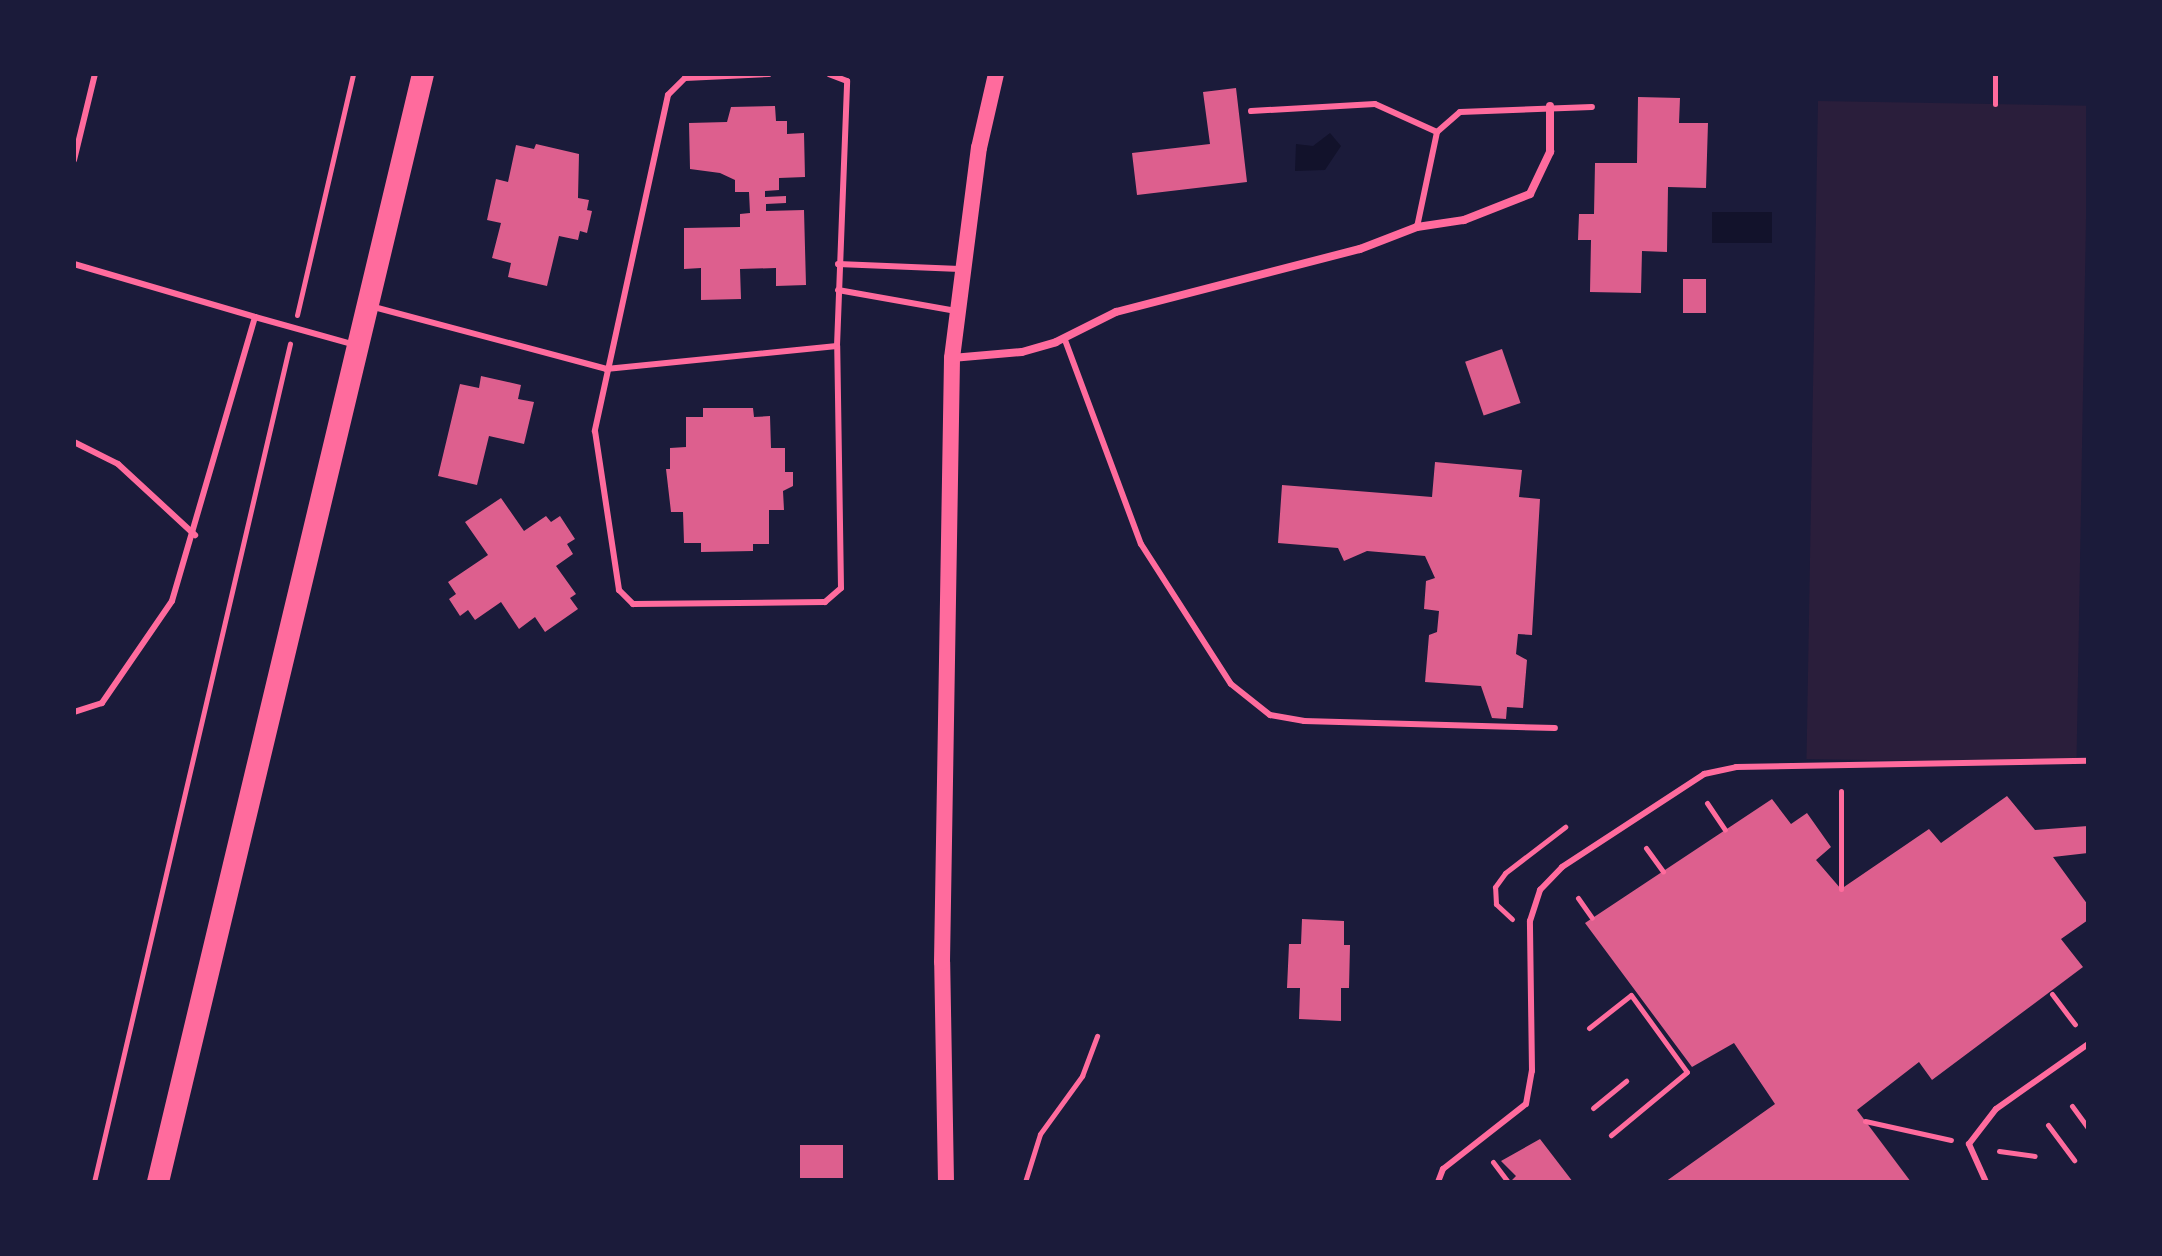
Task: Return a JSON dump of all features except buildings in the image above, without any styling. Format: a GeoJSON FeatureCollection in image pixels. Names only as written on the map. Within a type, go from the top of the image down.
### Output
{"type":"FeatureCollection","features":[{"type":"Feature","properties":{"kind":"highway"},"geometry":{"type":"LineString","coordinates":[[158,1182],[423,74]]}},
{"type":"Feature","properties":{"kind":"main road"},"geometry":{"type":"LineString","coordinates":[[946,1182],[942,932],[952,358],[963,269],[996,74]]}},
{"type":"Feature","properties":{"kind":"street"},"geometry":{"type":"LineString","coordinates":[[952,358],[1022,352],[1065,340],[1116,312],[1360,249],[1417,227],[1464,220],[1530,194],[1550,152],[1550,106]]}},
{"type":"Feature","properties":{"kind":"lane"},"geometry":{"type":"LineString","coordinates":[[74,160],[95,74]]}},
{"type":"Feature","properties":{"kind":"lane"},"geometry":{"type":"LineString","coordinates":[[769,74],[685,78],[668,95],[606,369],[595,431],[619,590],[633,604],[825,602],[841,588],[837,346],[847,81],[829,74]]}},
{"type":"Feature","properties":{"kind":"lane"},"geometry":{"type":"LineString","coordinates":[[1251,111],[1375,104],[1437,132]]}},
{"type":"Feature","properties":{"kind":"lane"},"geometry":{"type":"LineString","coordinates":[[1417,227],[1437,132],[1460,112],[1550,106],[1592,107]]}},
{"type":"Feature","properties":{"kind":"lane"},"geometry":{"type":"LineString","coordinates":[[74,264],[357,346]]}},
{"type":"Feature","properties":{"kind":"lane"},"geometry":{"type":"LineString","coordinates":[[838,264],[963,269]]}},
{"type":"Feature","properties":{"kind":"lane"},"geometry":{"type":"LineString","coordinates":[[838,290],[958,312]]}},
{"type":"Feature","properties":{"kind":"lane"},"geometry":{"type":"LineString","coordinates":[[367,306],[606,369],[837,346]]}},
{"type":"Feature","properties":{"kind":"lane"},"geometry":{"type":"LineString","coordinates":[[74,712],[102,703],[172,601],[195,535],[255,317]]}},
{"type":"Feature","properties":{"kind":"lane"},"geometry":{"type":"LineString","coordinates":[[1065,340],[1125,512],[1141,544],[1231,684],[1270,715],[1304,721],[1555,728]]}},
{"type":"Feature","properties":{"kind":"lane"},"geometry":{"type":"LineString","coordinates":[[74,442],[118,464],[195,535]]}},
{"type":"Feature","properties":{"kind":"lane"},"geometry":{"type":"LineString","coordinates":[[1438,1182],[1443,1169],[1526,1104],[1532,1071],[1530,921],[1540,890],[1562,867],[1691,783],[1736,767],[2088,761]]}},
{"type":"Feature","properties":{"kind":"lane"},"geometry":{"type":"LineString","coordinates":[[1986,1182],[1969,1144],[1996,1109],[2088,1044]]}},
{"type":"Feature","properties":{"kind":"path"},"geometry":{"type":"LineString","coordinates":[[94,1182],[353,74]]}},
{"type":"Feature","properties":{"kind":"path"},"geometry":{"type":"LineString","coordinates":[[1995,74],[1995,104]]}},
{"type":"Feature","properties":{"kind":"path"},"geometry":{"type":"LineString","coordinates":[[1841,791],[1841,889]]}},
{"type":"Feature","properties":{"kind":"path"},"geometry":{"type":"LineString","coordinates":[[1707,803],[1725,830]]}},
{"type":"Feature","properties":{"kind":"path"},"geometry":{"type":"LineString","coordinates":[[1512,919],[1496,904],[1495,887],[1505,873],[1565,827]]}},
{"type":"Feature","properties":{"kind":"path"},"geometry":{"type":"LineString","coordinates":[[1646,848],[1663,871]]}},
{"type":"Feature","properties":{"kind":"path"},"geometry":{"type":"LineString","coordinates":[[1578,898],[1592,918]]}},
{"type":"Feature","properties":{"kind":"path"},"geometry":{"type":"LineString","coordinates":[[2052,994],[2075,1024]]}},
{"type":"Feature","properties":{"kind":"path"},"geometry":{"type":"LineString","coordinates":[[1589,1028],[1631,995],[1687,1072],[1611,1135]]}},
{"type":"Feature","properties":{"kind":"path"},"geometry":{"type":"LineString","coordinates":[[1025,1182],[1040,1134],[1082,1076],[1097,1036]]}},
{"type":"Feature","properties":{"kind":"path"},"geometry":{"type":"LineString","coordinates":[[1593,1108],[1626,1081]]}},
{"type":"Feature","properties":{"kind":"path"},"geometry":{"type":"LineString","coordinates":[[2072,1106],[2088,1128]]}},
{"type":"Feature","properties":{"kind":"path"},"geometry":{"type":"LineString","coordinates":[[1865,1121],[1951,1140]]}},
{"type":"Feature","properties":{"kind":"path"},"geometry":{"type":"LineString","coordinates":[[2048,1125],[2074,1160]]}},
{"type":"Feature","properties":{"kind":"path"},"geometry":{"type":"LineString","coordinates":[[1999,1151],[2035,1156]]}},
{"type":"Feature","properties":{"kind":"path"},"geometry":{"type":"LineString","coordinates":[[1493,1162],[1508,1182]]}},
{"type":"Feature","properties":{"kind":"shaded area"},"geometry":{"type":"Polygon","coordinates":[[[1818,101],[2088,106],[2076,764],[1807,759],[1818,101]]]}},
{"type":"Feature","properties":{"kind":"shaded area"},"geometry":{"type":"Polygon","coordinates":[[[1330,133],[1341,146],[1325,170],[1295,171],[1296,144],[1313,146],[1330,133]]]}},
{"type":"Feature","properties":{"kind":"shaded area"},"geometry":{"type":"Polygon","coordinates":[[[1712,212],[1772,212],[1772,243],[1712,243],[1712,212]]]}}]}
